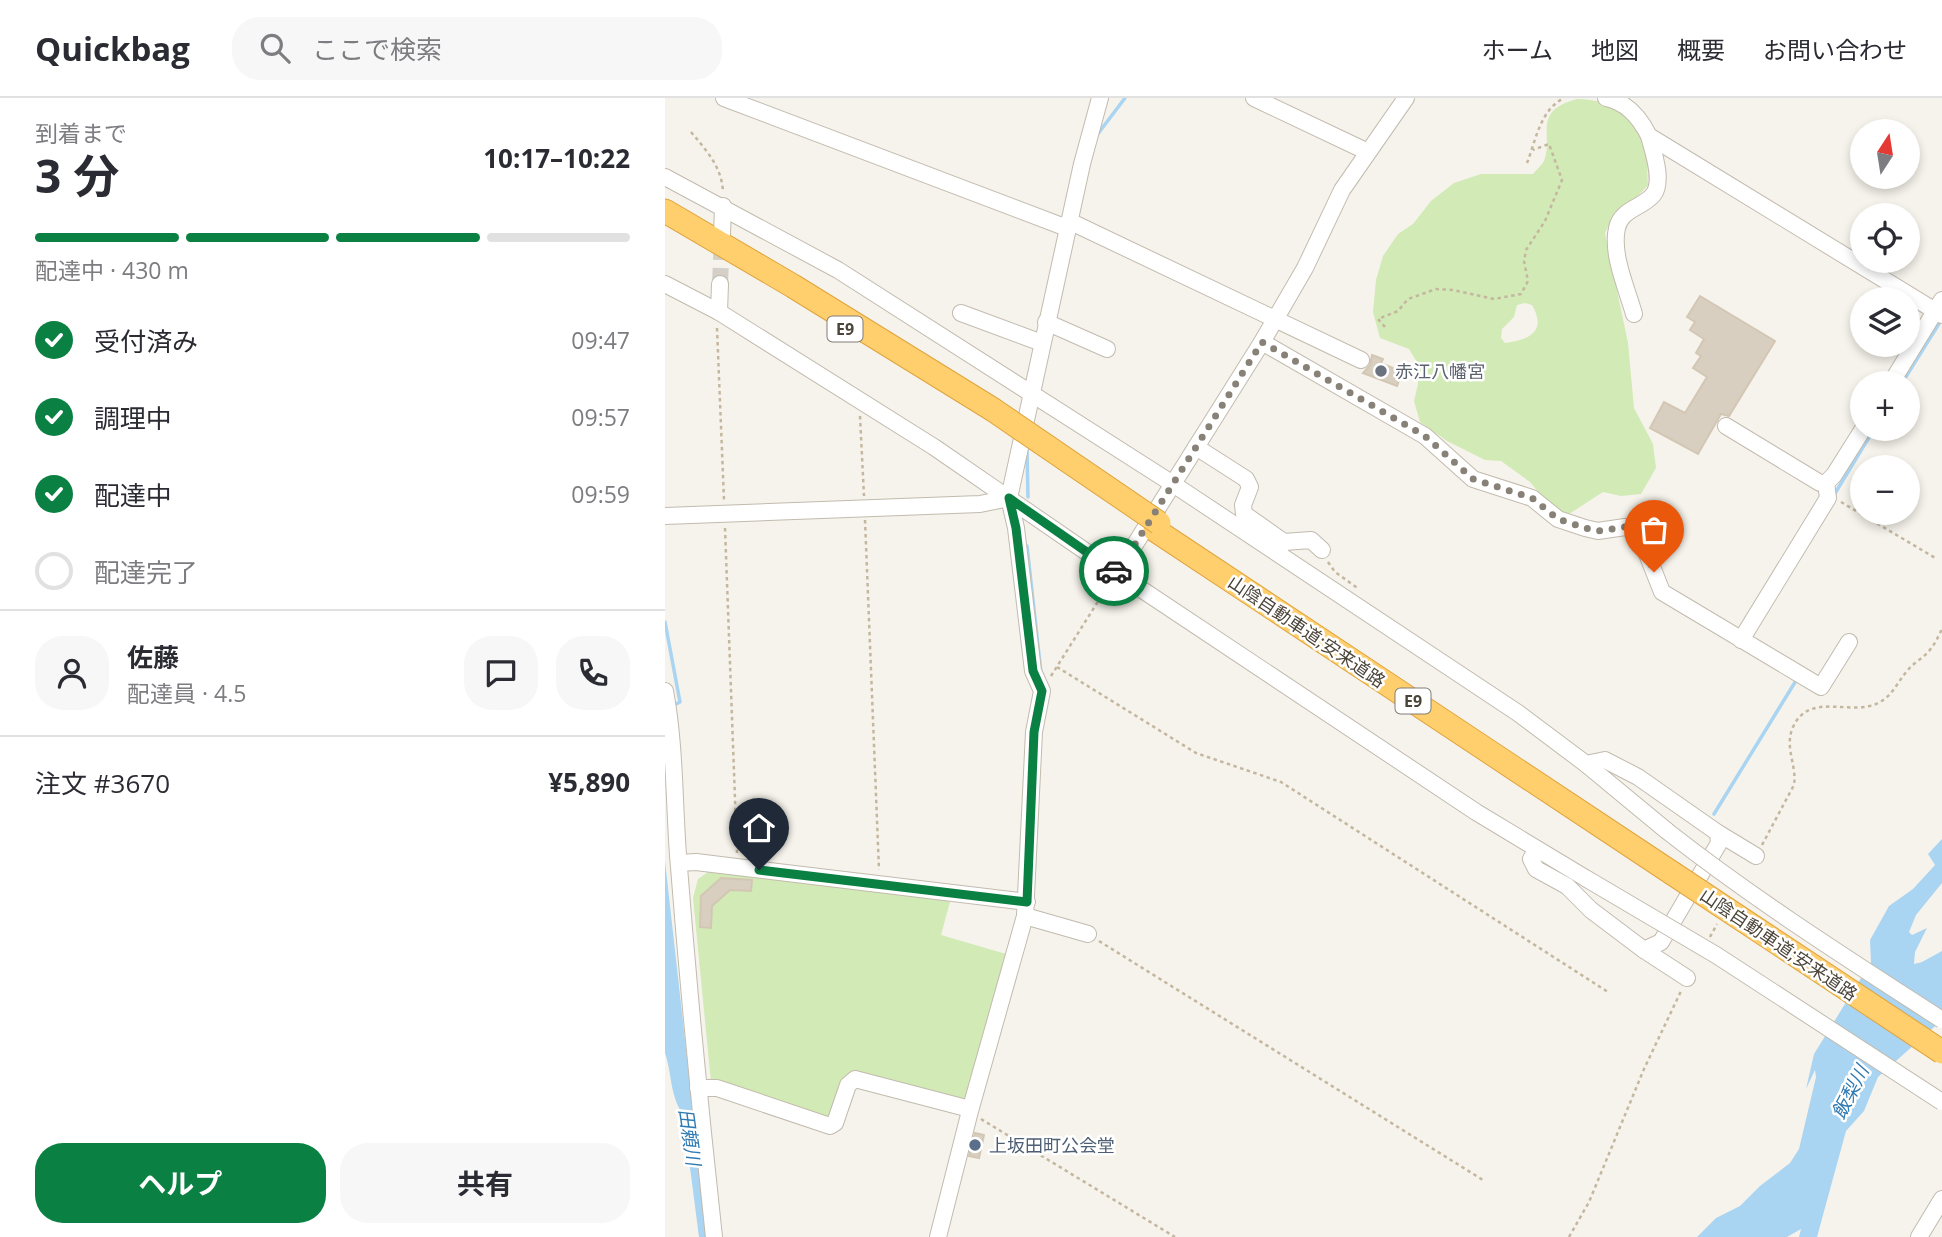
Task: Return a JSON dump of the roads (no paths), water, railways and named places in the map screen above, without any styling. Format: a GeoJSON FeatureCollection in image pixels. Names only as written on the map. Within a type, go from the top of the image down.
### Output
{"type":"FeatureCollection","features":[{"type":"Feature","properties":{"kind":"highway","name":"山陰自動車道;安来道路"},"geometry":{"type":"LineString","coordinates":[[665,211],[710,236],[990,414],[1157,526],[1423,696],[1942,1052]]}},
{"type":"Feature","properties":{"kind":"highway","name":"山陰自動車道;安来道路"},"geometry":{"type":"LineString","coordinates":[[665,219],[710,236]]}},
{"type":"Feature","properties":{"kind":"highway","name":"山陰自動車道;安来道路"},"geometry":{"type":"LineString","coordinates":[[1674,870],[1746,910],[1942,1042]]}},
{"type":"Feature","properties":{"kind":"street"},"geometry":{"type":"LineString","coordinates":[[724,98],[1072,224],[1361,360]]}},
{"type":"Feature","properties":{"kind":"street"},"geometry":{"type":"LineString","coordinates":[[938,1237],[1026,909],[1034,732],[1042,691],[1033,671],[1016,528],[1009,498],[1030,394],[1042,343],[1051,324],[1100,98]]}},
{"type":"Feature","properties":{"kind":"street"},"geometry":{"type":"LineString","coordinates":[[1254,98],[1369,152]]}},
{"type":"Feature","properties":{"kind":"street"},"geometry":{"type":"LineString","coordinates":[[1117,573],[1262,342],[1305,268],[1342,190],[1406,98]]}},
{"type":"Feature","properties":{"kind":"street"},"geometry":{"type":"LineString","coordinates":[[1606,98],[1616,100],[1627,107],[1642,122],[1649,136],[1657,182],[1652,196],[1623,216],[1616,229],[1619,258],[1634,314]]}},
{"type":"Feature","properties":{"kind":"street"},"geometry":{"type":"LineString","coordinates":[[1649,136],[1940,309],[1899,371]]}},
{"type":"Feature","properties":{"kind":"street"},"geometry":{"type":"LineString","coordinates":[[669,178],[838,270],[1173,484],[1280,547],[1518,713],[1586,764],[1726,878],[1942,1020]]}},
{"type":"Feature","properties":{"kind":"street"},"geometry":{"type":"LineString","coordinates":[[710,236],[723,206]]}},
{"type":"Feature","properties":{"kind":"street"},"geometry":{"type":"LineString","coordinates":[[719,312],[720,284]]}},
{"type":"Feature","properties":{"kind":"street"},"geometry":{"type":"LineString","coordinates":[[672,288],[719,312],[864,402],[1536,850],[1716,955],[1942,1102]]}},
{"type":"Feature","properties":{"kind":"street"},"geometry":{"type":"LineString","coordinates":[[961,313],[1042,343]]}},
{"type":"Feature","properties":{"kind":"street"},"geometry":{"type":"LineString","coordinates":[[1051,324],[1107,349]]}},
{"type":"Feature","properties":{"kind":"street"},"geometry":{"type":"LineString","coordinates":[[1262,342],[1425,436],[1473,479],[1532,498],[1558,519],[1585,528],[1598,531],[1625,527],[1638,531],[1662,592],[1821,687],[1849,642]]}},
{"type":"Feature","properties":{"kind":"street"},"geometry":{"type":"LineString","coordinates":[[1726,426],[1814,481],[1826,483]]}},
{"type":"Feature","properties":{"kind":"street"},"geometry":{"type":"LineString","coordinates":[[1826,483],[1855,441]]}},
{"type":"Feature","properties":{"kind":"street"},"geometry":{"type":"LineString","coordinates":[[1196,447],[1246,479],[1250,488],[1243,505],[1244,513],[1280,547]]}},
{"type":"Feature","properties":{"kind":"street"},"geometry":{"type":"LineString","coordinates":[[1741,640],[1828,498],[1826,483]]}},
{"type":"Feature","properties":{"kind":"street"},"geometry":{"type":"LineString","coordinates":[[665,516],[980,504],[1009,498]]}},
{"type":"Feature","properties":{"kind":"street"},"geometry":{"type":"LineString","coordinates":[[1280,547],[1311,540],[1322,550]]}},
{"type":"Feature","properties":{"kind":"street"},"geometry":{"type":"LineString","coordinates":[[665,691],[671,730],[698,1088],[714,1237]]}},
{"type":"Feature","properties":{"kind":"street"},"geometry":{"type":"LineString","coordinates":[[1586,764],[1605,760],[1616,765],[1756,856]]}},
{"type":"Feature","properties":{"kind":"street"},"geometry":{"type":"LineString","coordinates":[[1644,950],[1661,942],[1719,843],[1718,833]]}},
{"type":"Feature","properties":{"kind":"street"},"geometry":{"type":"LineString","coordinates":[[1536,850],[1531,859],[1537,869],[1567,886],[1591,910],[1687,978]]}},
{"type":"Feature","properties":{"kind":"street"},"geometry":{"type":"LineString","coordinates":[[679,863],[878,884],[1026,909],[1088,934]]}},
{"type":"Feature","properties":{"kind":"street"},"geometry":{"type":"LineString","coordinates":[[698,1088],[717,1088],[829,1126],[835,1124],[848,1085],[855,1079],[970,1110]]}},
{"type":"Feature","properties":{"kind":"street"},"geometry":{"type":"LineString","coordinates":[[1919,1237],[1942,1199]]}},
{"type":"Feature","properties":{"kind":"water","name":"飯梨川"},"geometry":{"type":"Polygon","coordinates":[[[1942,839],[1942,883],[1916,915],[1909,932],[1912,935],[1927,928],[1915,952],[1914,964],[1942,951],[1942,1020],[1878,1077],[1864,1111],[1846,1131],[1817,1237],[1799,1237],[1801,1229],[1787,1237],[1697,1237],[1716,1218],[1740,1206],[1760,1186],[1790,1163],[1799,1149],[1816,1077],[1815,1070],[1806,1089],[1814,1054],[1871,962],[1870,940],[1889,906],[1913,889],[1935,865],[1928,854],[1942,839]]]}},
{"type":"Feature","properties":{"kind":"water","name":"田頼川"},"geometry":{"type":"Polygon","coordinates":[[[665,861],[707,1237],[699,1237],[683,1114],[673,1093],[665,1053],[665,861]]]}},
{"type":"Feature","properties":{"kind":"waterway"},"geometry":{"type":"LineString","coordinates":[[1097,135],[1125,98]]}},
{"type":"Feature","properties":{"kind":"waterway"},"geometry":{"type":"LineString","coordinates":[[1910,371],[1942,319]]}},
{"type":"Feature","properties":{"kind":"waterway"},"geometry":{"type":"LineString","coordinates":[[1834,495],[1867,441]]}},
{"type":"Feature","properties":{"kind":"waterway"},"geometry":{"type":"LineString","coordinates":[[1027,450],[1028,497]]}},
{"type":"Feature","properties":{"kind":"waterway"},"geometry":{"type":"LineString","coordinates":[[1027,546],[1041,673]]}},
{"type":"Feature","properties":{"kind":"waterway"},"geometry":{"type":"LineString","coordinates":[[665,622],[680,702],[674,705]]}},
{"type":"Feature","properties":{"kind":"waterway"},"geometry":{"type":"LineString","coordinates":[[1714,814],[1797,679]]}},
{"type":"Feature","properties":{"kind":"tunnel"},"geometry":{"type":"LineString","coordinates":[[720,284],[722,237]]}},
{"type":"Feature","properties":{"kind":"place","name":"赤江八幡宮"},"geometry":{"type":"Point","coordinates":[1381,371]}},
{"type":"Feature","properties":{"kind":"place","name":"上坂田町公会堂"},"geometry":{"type":"Point","coordinates":[975,1145]}}]}
